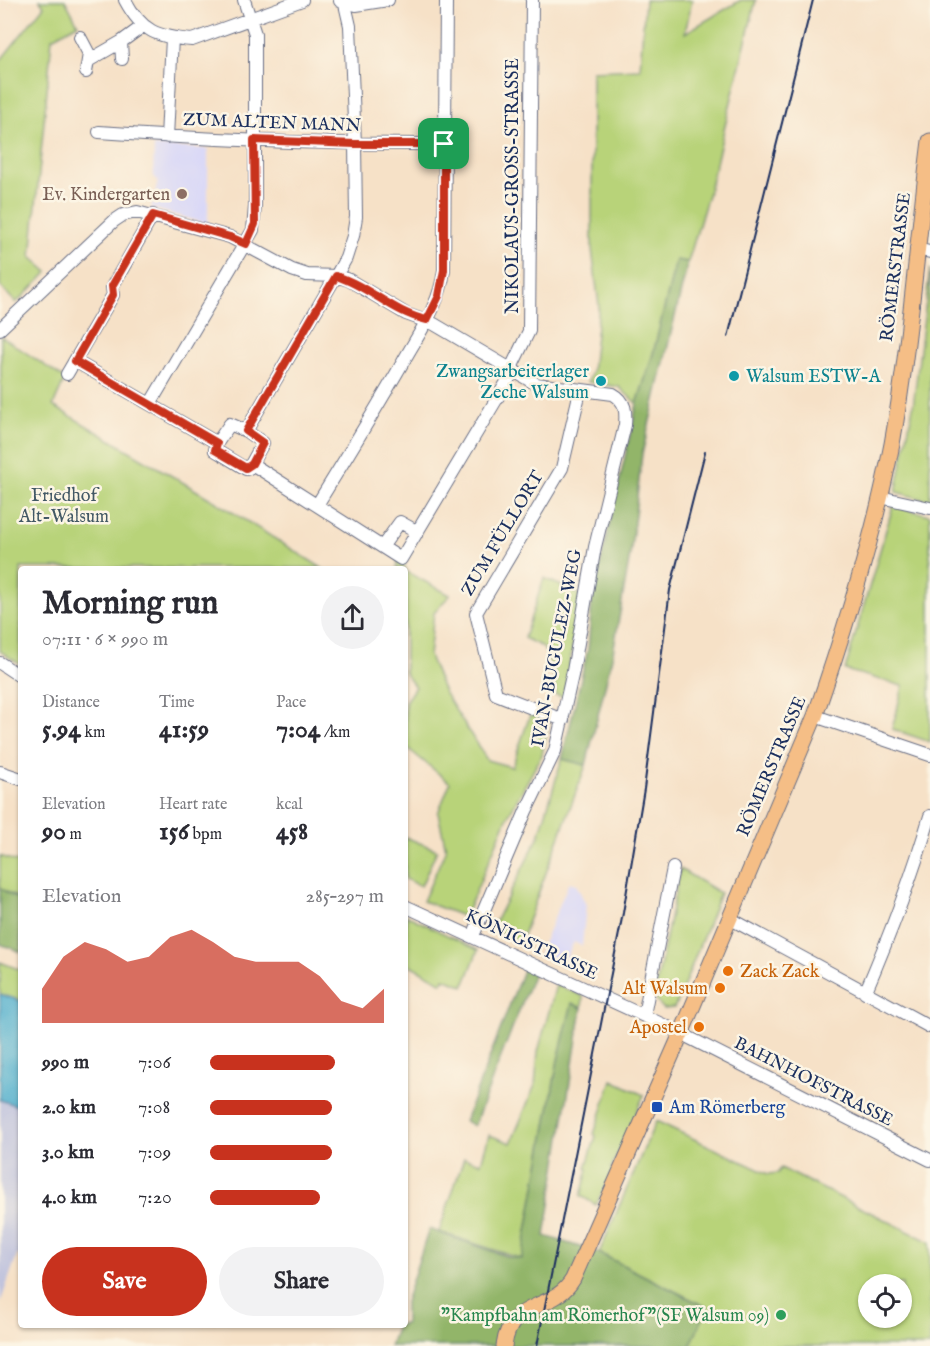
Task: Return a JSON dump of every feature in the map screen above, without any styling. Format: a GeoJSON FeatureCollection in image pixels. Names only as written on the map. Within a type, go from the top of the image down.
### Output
{"type":"FeatureCollection","features":[{"type":"Feature","properties":{"kind":"main road","name":"RÖMERSTRASSE"},"geometry":{"type":"LineString","coordinates":[[504,1346],[509,1328],[517,1317],[526,1310],[563,1293],[573,1279],[681,1034],[815,716],[845,624],[880,497],[896,421],[908,330],[923,251],[930,141]]}},
{"type":"Feature","properties":{"kind":"street"},"geometry":{"type":"LineString","coordinates":[[125,0],[143,26],[153,34],[172,39],[192,40],[302,0]]}},
{"type":"Feature","properties":{"kind":"street"},"geometry":{"type":"LineString","coordinates":[[150,404],[246,244],[255,224],[255,34],[252,18],[244,0]]}},
{"type":"Feature","properties":{"kind":"street"},"geometry":{"type":"LineString","coordinates":[[246,431],[336,276],[353,236],[356,217],[355,144],[350,26],[342,1],[363,4],[388,0]]}},
{"type":"Feature","properties":{"kind":"street"},"geometry":{"type":"LineString","coordinates":[[317,506],[374,413],[439,296],[444,270],[446,0]]}},
{"type":"Feature","properties":{"kind":"street","name":"NIKOLAUS-GROSS-STRASSE"},"geometry":{"type":"LineString","coordinates":[[382,548],[400,559],[512,369],[529,331],[532,0]]}},
{"type":"Feature","properties":{"kind":"street"},"geometry":{"type":"LineString","coordinates":[[80,37],[89,54],[87,66],[143,26]]}},
{"type":"Feature","properties":{"kind":"street"},"geometry":{"type":"LineString","coordinates":[[167,137],[172,39]]}},
{"type":"Feature","properties":{"kind":"street"},"geometry":{"type":"LineString","coordinates":[[121,42],[122,59]]}},
{"type":"Feature","properties":{"kind":"street","name":"ZUM ALTEN MANN"},"geometry":{"type":"LineString","coordinates":[[99,132],[167,137],[355,144],[444,144]]}},
{"type":"Feature","properties":{"kind":"street"},"geometry":{"type":"LineString","coordinates":[[0,329],[114,221],[132,212],[153,215],[230,237],[292,270],[308,275],[336,276],[349,280],[406,314],[427,320],[536,384],[580,391]]}},
{"type":"Feature","properties":{"kind":"street"},"geometry":{"type":"LineString","coordinates":[[67,374],[113,295],[112,286],[153,215]]}},
{"type":"Feature","properties":{"kind":"street"},"geometry":{"type":"LineString","coordinates":[[75,361],[217,443]]}},
{"type":"Feature","properties":{"kind":"street","name":"IVAN-BUGULEZ-WEG"},"geometry":{"type":"LineString","coordinates":[[473,936],[526,811],[549,766],[563,720],[595,547],[625,425],[626,412],[622,400],[613,394],[580,391]]}},
{"type":"Feature","properties":{"kind":"street","name":"ZUM FÜLLORT"},"geometry":{"type":"LineString","coordinates":[[563,720],[496,694],[476,613],[562,468],[580,391]]}},
{"type":"Feature","properties":{"kind":"street"},"geometry":{"type":"LineString","coordinates":[[230,424],[246,431],[263,443],[252,464],[246,468],[215,450],[230,424]]}},
{"type":"Feature","properties":{"kind":"street"},"geometry":{"type":"LineString","coordinates":[[252,464],[382,548],[400,522],[418,532]]}},
{"type":"Feature","properties":{"kind":"street"},"geometry":{"type":"LineString","coordinates":[[880,497],[930,508]]}},
{"type":"Feature","properties":{"kind":"street"},"geometry":{"type":"LineString","coordinates":[[0,663],[18,675]]}},
{"type":"Feature","properties":{"kind":"street"},"geometry":{"type":"LineString","coordinates":[[815,716],[930,755]]}},
{"type":"Feature","properties":{"kind":"street"},"geometry":{"type":"LineString","coordinates":[[0,772],[18,778]]}},
{"type":"Feature","properties":{"kind":"street"},"geometry":{"type":"LineString","coordinates":[[865,993],[895,923],[930,816]]}},
{"type":"Feature","properties":{"kind":"street"},"geometry":{"type":"LineString","coordinates":[[644,1015],[673,868]]}},
{"type":"Feature","properties":{"kind":"street","name":"KÖNIGSTRASSE"},"geometry":{"type":"LineString","coordinates":[[408,907],[681,1034]]}},
{"type":"Feature","properties":{"kind":"street"},"geometry":{"type":"LineString","coordinates":[[729,918],[930,1027]]}},
{"type":"Feature","properties":{"kind":"street","name":"BAHNHOFSTRASSE"},"geometry":{"type":"LineString","coordinates":[[681,1034],[930,1160]]}},
{"type":"Feature","properties":{"kind":"shaded area","name":"Ev. Kindergarten"},"geometry":{"type":"Polygon","coordinates":[[[154,146],[208,149],[208,224],[151,208],[158,181],[153,175],[154,146]]]}},
{"type":"Feature","properties":{"kind":"shaded area"},"geometry":{"type":"Polygon","coordinates":[[[569,882],[576,884],[586,905],[582,946],[574,942],[562,966],[539,954],[569,882]]]}},
{"type":"Feature","properties":{"kind":"shaded area"},"geometry":{"type":"Polygon","coordinates":[[[0,1100],[18,1106],[18,1255],[0,1304],[0,1100]]]}},
{"type":"Feature","properties":{"kind":"green space"},"geometry":{"type":"Polygon","coordinates":[[[40,0],[65,0],[78,24],[52,38],[31,257],[48,272],[16,303],[0,286],[0,61],[44,6],[40,0]]]}},
{"type":"Feature","properties":{"kind":"green space"},"geometry":{"type":"Polygon","coordinates":[[[645,0],[692,0],[685,33],[741,0],[756,0],[708,195],[688,262],[676,260],[653,354],[637,404],[619,387],[588,382],[592,372],[599,306],[592,249],[592,71],[640,69],[645,0]]]}},
{"type":"Feature","properties":{"kind":"green space"},"geometry":{"type":"Polygon","coordinates":[[[676,260],[688,262],[642,454],[631,549],[613,653],[586,765],[562,759],[588,649],[592,601],[637,404],[653,354],[676,260]]]}},
{"type":"Feature","properties":{"kind":"green space"},"geometry":{"type":"Polygon","coordinates":[[[930,269],[930,501],[896,492],[913,407],[930,269]]]}},
{"type":"Feature","properties":{"kind":"green space","name":"Friedhof Alt-Walsum"},"geometry":{"type":"Polygon","coordinates":[[[1,336],[65,379],[53,406],[216,502],[319,566],[18,566],[18,663],[0,651],[1,336]]]}},
{"type":"Feature","properties":{"kind":"green space"},"geometry":{"type":"Polygon","coordinates":[[[893,506],[930,515],[930,742],[892,729],[903,686],[845,670],[893,506]]]}},
{"type":"Feature","properties":{"kind":"green space"},"geometry":{"type":"Polygon","coordinates":[[[398,560],[403,562],[405,566],[397,566],[398,560]]]}},
{"type":"Feature","properties":{"kind":"green space"},"geometry":{"type":"Polygon","coordinates":[[[408,573],[450,595],[434,613],[429,656],[444,692],[487,760],[512,767],[530,715],[549,720],[542,755],[508,816],[465,917],[423,901],[446,849],[438,813],[450,783],[408,748],[408,698],[415,687],[408,677],[408,573]]]}},
{"type":"Feature","properties":{"kind":"green space"},"geometry":{"type":"Polygon","coordinates":[[[544,578],[581,595],[564,697],[555,695],[553,670],[543,647],[524,638],[544,578]]]}},
{"type":"Feature","properties":{"kind":"green space"},"geometry":{"type":"Polygon","coordinates":[[[562,759],[586,765],[520,943],[492,928],[539,836],[562,759]]]}},
{"type":"Feature","properties":{"kind":"green space"},"geometry":{"type":"Polygon","coordinates":[[[408,838],[437,850],[421,886],[408,880],[408,838]]]}},
{"type":"Feature","properties":{"kind":"green space"},"geometry":{"type":"Polygon","coordinates":[[[0,856],[18,862],[18,898],[0,888],[0,856]]]}},
{"type":"Feature","properties":{"kind":"green space"},"geometry":{"type":"Polygon","coordinates":[[[680,869],[720,893],[680,996],[674,1008],[664,1009],[656,1001],[656,987],[680,869]]]}},
{"type":"Feature","properties":{"kind":"green space"},"geometry":{"type":"Polygon","coordinates":[[[0,888],[18,899],[18,951],[0,944],[0,888]]]}},
{"type":"Feature","properties":{"kind":"green space"},"geometry":{"type":"Polygon","coordinates":[[[408,916],[478,950],[464,986],[444,978],[442,983],[408,964],[408,916]]]}},
{"type":"Feature","properties":{"kind":"green space"},"geometry":{"type":"Polygon","coordinates":[[[0,962],[18,969],[18,1000],[0,994],[0,962]]]}},
{"type":"Feature","properties":{"kind":"green space"},"geometry":{"type":"Polygon","coordinates":[[[525,965],[535,970],[474,1126],[465,1121],[525,965]]]}},
{"type":"Feature","properties":{"kind":"green space"},"geometry":{"type":"Polygon","coordinates":[[[556,985],[583,996],[582,1008],[572,1004],[558,1060],[522,1259],[439,1232],[464,1158],[481,1163],[489,1135],[511,1143],[535,1085],[538,1052],[556,985]]]}},
{"type":"Feature","properties":{"kind":"green space"},"geometry":{"type":"Polygon","coordinates":[[[572,1003],[582,1008],[545,1236],[599,1253],[708,1308],[690,1346],[390,1346],[396,1328],[408,1328],[408,1293],[429,1229],[509,1257],[522,1259],[558,1060],[572,1003]]]}},
{"type":"Feature","properties":{"kind":"green space"},"geometry":{"type":"Polygon","coordinates":[[[612,1080],[644,1095],[596,1205],[581,1196],[588,1169],[586,1168],[596,1136],[594,1134],[612,1080]]]}},
{"type":"Feature","properties":{"kind":"green space"},"geometry":{"type":"Polygon","coordinates":[[[656,1121],[768,1174],[778,1173],[781,1168],[930,1242],[930,1346],[690,1346],[707,1307],[599,1253],[656,1121]]]}},
{"type":"Feature","properties":{"kind":"water"},"geometry":{"type":"Polygon","coordinates":[[[0,994],[18,1000],[18,1106],[0,1100],[0,994]]]}},
{"type":"Feature","properties":{"kind":"railway"},"geometry":{"type":"LineString","coordinates":[[728,337],[813,0]]}},
{"type":"Feature","properties":{"kind":"railway"},"geometry":{"type":"LineString","coordinates":[[537,1346],[623,913],[644,789],[670,590],[705,452]]}},
{"type":"Feature","properties":{"kind":"place","name":"Ev. Kindergarten"},"geometry":{"type":"Point","coordinates":[182,194]}},
{"type":"Feature","properties":{"kind":"place","name":"Walsum ESTW-A"},"geometry":{"type":"Point","coordinates":[734,376]}},
{"type":"Feature","properties":{"kind":"place","name":"Zwangsarbeiterlager Zeche Walsum"},"geometry":{"type":"Point","coordinates":[601,381]}},
{"type":"Feature","properties":{"kind":"place","name":"Zack Zack"},"geometry":{"type":"Point","coordinates":[728,971]}},
{"type":"Feature","properties":{"kind":"place","name":"Alt Walsum"},"geometry":{"type":"Point","coordinates":[720,988]}},
{"type":"Feature","properties":{"kind":"place","name":"Apostel"},"geometry":{"type":"Point","coordinates":[699,1027]}},
{"type":"Feature","properties":{"kind":"place","name":"Am Römerberg"},"geometry":{"type":"Point","coordinates":[657,1107]}},
{"type":"Feature","properties":{"kind":"place","name":"\"Kampfbahn am Römerhof\"(SF Walsum 09)"},"geometry":{"type":"Point","coordinates":[781,1315]}},
{"type":"Feature","properties":{"kind":"route"},"geometry":{"type":"LineString","coordinates":[[254,140],[355,144],[444,144],[444,270],[439,296],[427,320],[406,314],[349,280],[336,276],[246,431],[263,443],[249,468],[215,450],[217,443],[75,361],[113,295],[112,286],[153,215],[230,237],[246,244],[255,224],[254,140]]}}]}
